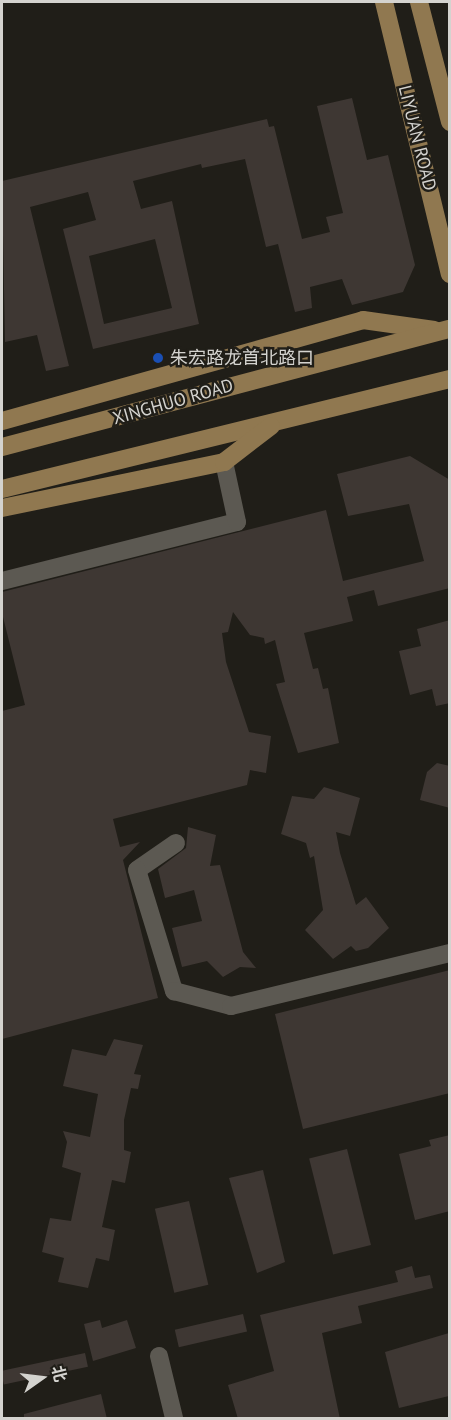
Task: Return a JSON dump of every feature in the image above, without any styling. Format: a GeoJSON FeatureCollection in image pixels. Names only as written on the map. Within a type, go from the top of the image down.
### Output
{"type":"FeatureCollection","features":[{"type":"Feature","properties":{"kind":"main road","name":"LIYUAN ROAD"},"geometry":{"type":"LineString","coordinates":[[384,2],[450,274]]}},
{"type":"Feature","properties":{"kind":"main road","name":"LIYUAN ROAD"},"geometry":{"type":"LineString","coordinates":[[419,2],[450,122]]}},
{"type":"Feature","properties":{"kind":"main road"},"geometry":{"type":"LineString","coordinates":[[2,421],[363,320],[446,330]]}},
{"type":"Feature","properties":{"kind":"main road","name":"XINGHUO ROAD"},"geometry":{"type":"LineString","coordinates":[[2,447],[446,330]]}},
{"type":"Feature","properties":{"kind":"main road"},"geometry":{"type":"LineString","coordinates":[[2,489],[450,379]]}},
{"type":"Feature","properties":{"kind":"main road"},"geometry":{"type":"LineString","coordinates":[[51,435],[136,384]]}},
{"type":"Feature","properties":{"kind":"main road"},"geometry":{"type":"LineString","coordinates":[[2,508],[224,462],[277,422]]}},
{"type":"Feature","properties":{"kind":"street"},"geometry":{"type":"LineString","coordinates":[[2,581],[237,522],[224,462]]}},
{"type":"Feature","properties":{"kind":"street"},"geometry":{"type":"LineString","coordinates":[[176,843],[137,870],[174,991],[231,1006],[450,953]]}},
{"type":"Feature","properties":{"kind":"street"},"geometry":{"type":"LineString","coordinates":[[159,1356],[174,1419]]}},
{"type":"Feature","properties":{"kind":"building"},"geometry":{"type":"Polygon","coordinates":[[[352,98],[367,160],[388,155],[415,265],[403,292],[352,305],[342,279],[310,287],[312,308],[295,312],[278,244],[266,247],[245,159],[202,168],[201,164],[133,181],[141,209],[172,201],[199,324],[93,349],[63,229],[96,220],[88,192],[30,207],[69,366],[46,371],[37,335],[5,342],[2,181],[267,119],[269,127],[274,126],[302,239],[330,232],[326,217],[343,213],[317,106],[352,98]],[[155,239],[89,256],[104,324],[172,308],[155,239]]]}},
{"type":"Feature","properties":{"kind":"building"},"geometry":{"type":"Polygon","coordinates":[[[410,456],[450,480],[450,588],[378,606],[374,590],[347,597],[353,621],[304,633],[313,669],[318,668],[323,689],[328,688],[339,743],[298,753],[276,684],[285,682],[275,640],[265,644],[264,638],[250,635],[233,612],[228,632],[222,633],[226,662],[249,732],[271,736],[266,773],[250,770],[247,785],[113,819],[120,847],[140,842],[123,860],[158,998],[2,1039],[2,711],[25,705],[2,613],[2,592],[326,510],[343,581],[424,561],[409,504],[348,516],[337,474],[410,456]]]}},
{"type":"Feature","properties":{"kind":"building"},"geometry":{"type":"Polygon","coordinates":[[[450,620],[450,703],[436,706],[432,689],[410,695],[399,651],[421,646],[417,629],[450,620]]]}},
{"type":"Feature","properties":{"kind":"building"},"geometry":{"type":"Polygon","coordinates":[[[437,763],[450,766],[450,808],[420,800],[427,772],[437,763]]]}},
{"type":"Feature","properties":{"kind":"building"},"geometry":{"type":"Polygon","coordinates":[[[324,787],[360,798],[350,836],[336,832],[340,853],[356,905],[366,897],[389,928],[368,948],[356,951],[351,946],[333,959],[305,930],[323,910],[314,856],[310,858],[306,843],[281,834],[292,796],[314,799],[324,787]]]}},
{"type":"Feature","properties":{"kind":"building"},"geometry":{"type":"Polygon","coordinates":[[[188,827],[216,835],[210,866],[220,865],[243,952],[256,968],[240,967],[223,977],[207,961],[182,967],[172,928],[202,921],[194,890],[165,898],[158,869],[186,848],[188,827]]]}},
{"type":"Feature","properties":{"kind":"building"},"geometry":{"type":"Polygon","coordinates":[[[450,970],[450,1093],[303,1129],[275,1014],[450,970]]]}},
{"type":"Feature","properties":{"kind":"building"},"geometry":{"type":"Polygon","coordinates":[[[114,1039],[143,1045],[134,1074],[141,1075],[138,1089],[131,1088],[124,1120],[124,1150],[131,1152],[125,1183],[112,1180],[102,1227],[115,1230],[109,1261],[96,1258],[88,1288],[58,1282],[64,1258],[42,1252],[50,1218],[71,1221],[81,1173],[62,1167],[67,1142],[63,1131],[90,1137],[98,1094],[63,1086],[72,1049],[106,1056],[114,1039]]]}},
{"type":"Feature","properties":{"kind":"building"},"geometry":{"type":"Polygon","coordinates":[[[450,1135],[450,1211],[415,1220],[399,1154],[431,1146],[429,1140],[450,1135]]]}},
{"type":"Feature","properties":{"kind":"building"},"geometry":{"type":"Polygon","coordinates":[[[347,1149],[371,1245],[333,1254],[309,1158],[347,1149]]]}},
{"type":"Feature","properties":{"kind":"building"},"geometry":{"type":"Polygon","coordinates":[[[263,1170],[285,1262],[257,1273],[229,1178],[263,1170]]]}},
{"type":"Feature","properties":{"kind":"building"},"geometry":{"type":"Polygon","coordinates":[[[189,1201],[208,1285],[174,1293],[155,1209],[189,1201]]]}},
{"type":"Feature","properties":{"kind":"building"},"geometry":{"type":"Polygon","coordinates":[[[412,1266],[415,1278],[430,1275],[433,1288],[358,1306],[362,1323],[322,1333],[340,1419],[238,1419],[228,1385],[274,1371],[260,1315],[398,1282],[395,1271],[412,1266]]]}},
{"type":"Feature","properties":{"kind":"building"},"geometry":{"type":"Polygon","coordinates":[[[243,1314],[247,1332],[179,1347],[175,1330],[243,1314]]]}},
{"type":"Feature","properties":{"kind":"building"},"geometry":{"type":"Polygon","coordinates":[[[100,1320],[102,1328],[127,1320],[136,1348],[93,1361],[84,1324],[100,1320]]]}},
{"type":"Feature","properties":{"kind":"building"},"geometry":{"type":"Polygon","coordinates":[[[449,1333],[449,1396],[399,1408],[385,1352],[449,1333]]]}},
{"type":"Feature","properties":{"kind":"building"},"geometry":{"type":"Polygon","coordinates":[[[85,1353],[88,1367],[4,1385],[2,1371],[85,1353]]]}},
{"type":"Feature","properties":{"kind":"building"},"geometry":{"type":"Polygon","coordinates":[[[101,1394],[107,1419],[24,1419],[24,1414],[101,1394]]]}},
{"type":"Feature","properties":{"kind":"place","name":"朱宏路龙首北路口"},"geometry":{"type":"Point","coordinates":[158,358]}}]}
